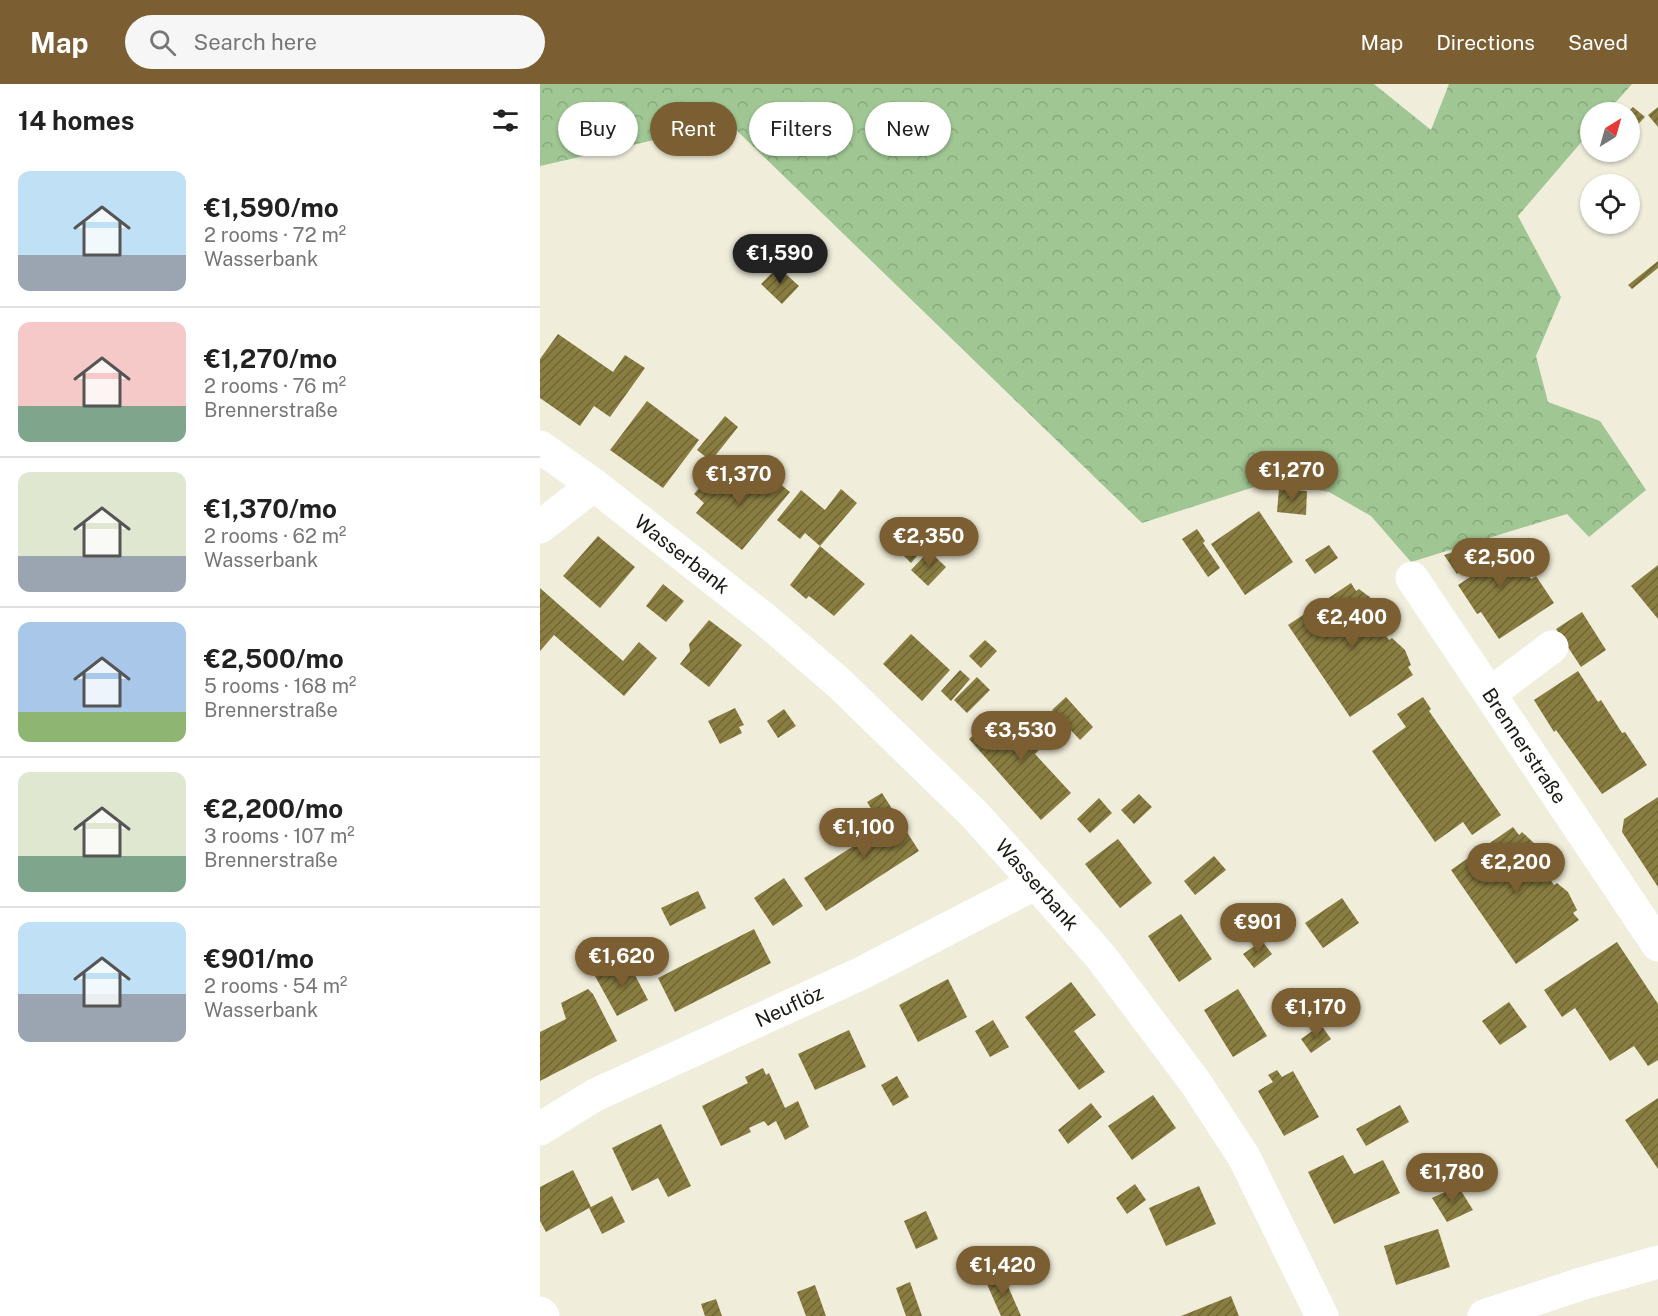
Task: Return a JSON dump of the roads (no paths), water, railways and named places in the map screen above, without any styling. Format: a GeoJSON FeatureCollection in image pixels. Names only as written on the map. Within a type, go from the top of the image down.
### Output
{"type":"FeatureCollection","features":[{"type":"Feature","properties":{"kind":"street","name":"Wasserbank"},"geometry":{"type":"LineString","coordinates":[[540,447],[594,485],[767,621],[839,683],[975,815],[1101,957],[1196,1082],[1244,1158],[1322,1316]]}},
{"type":"Feature","properties":{"kind":"street"},"geometry":{"type":"LineString","coordinates":[[540,527],[594,485]]}},
{"type":"Feature","properties":{"kind":"street","name":"Brennerstraße"},"geometry":{"type":"LineString","coordinates":[[1412,578],[1658,945]]}},
{"type":"Feature","properties":{"kind":"street"},"geometry":{"type":"LineString","coordinates":[[1491,693],[1552,647]]}},
{"type":"Feature","properties":{"kind":"street","name":"Neuflöz"},"geometry":{"type":"LineString","coordinates":[[540,1129],[595,1095],[862,973],[1036,883]]}},
{"type":"Feature","properties":{"kind":"street"},"geometry":{"type":"LineString","coordinates":[[1484,1316],[1581,1284],[1658,1262]]}}]}
